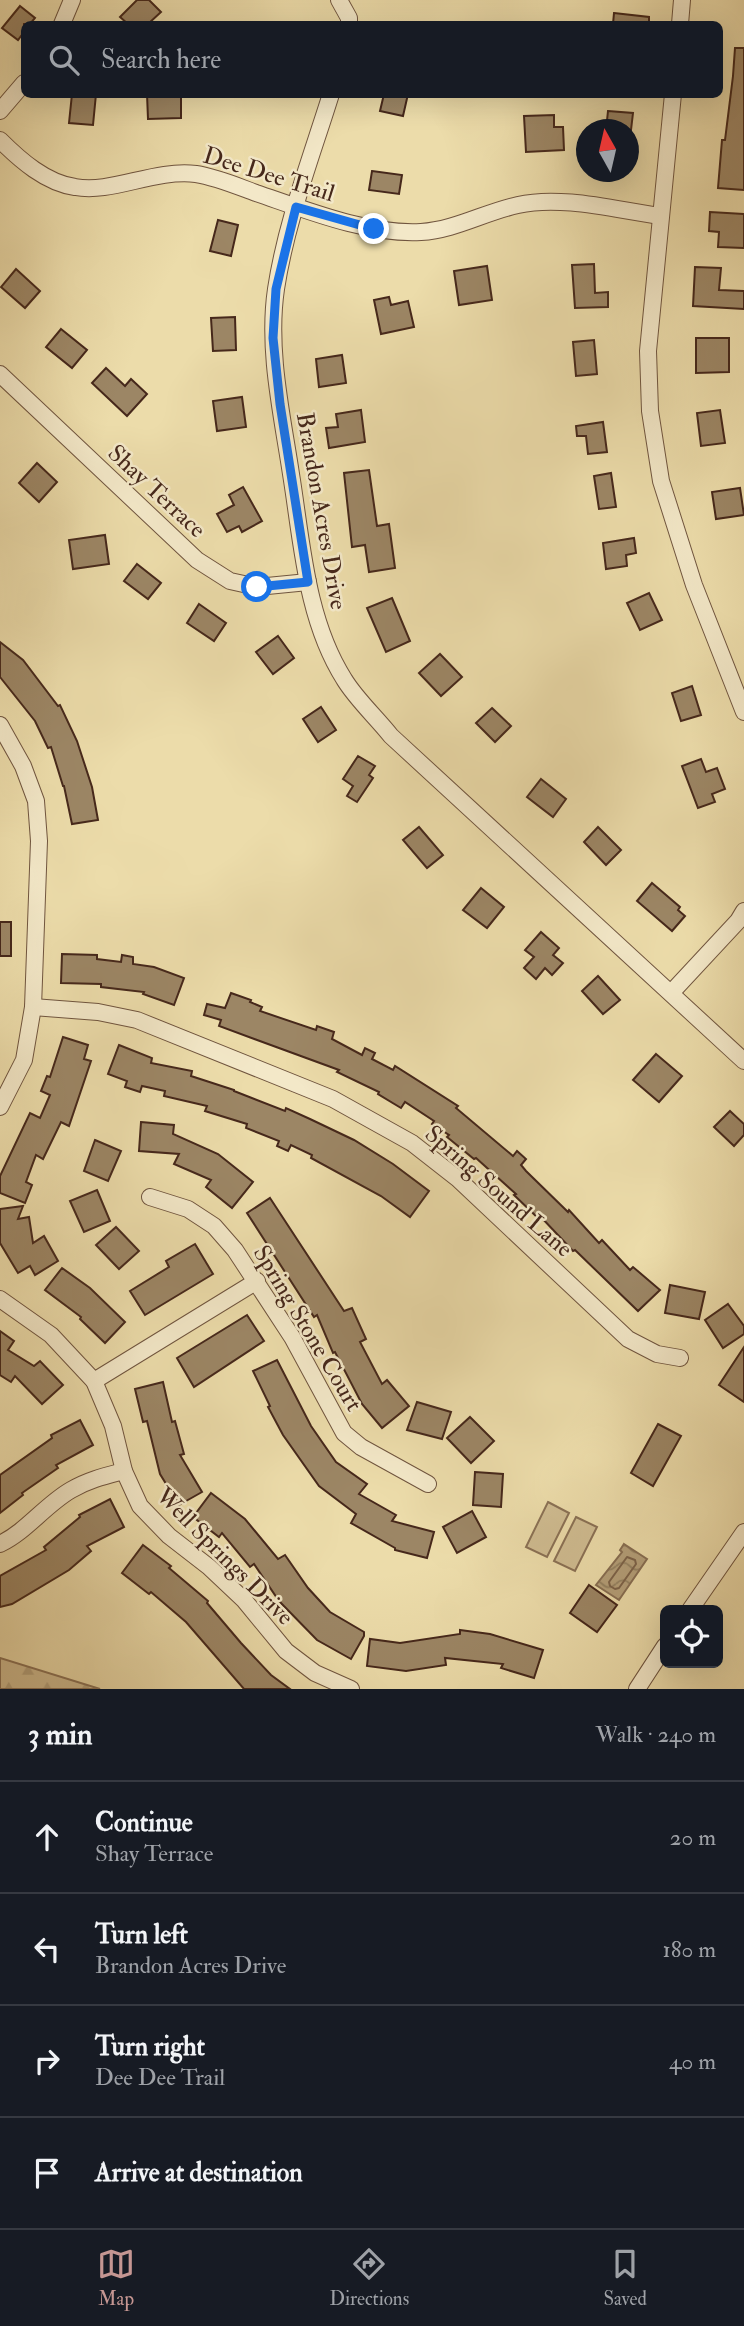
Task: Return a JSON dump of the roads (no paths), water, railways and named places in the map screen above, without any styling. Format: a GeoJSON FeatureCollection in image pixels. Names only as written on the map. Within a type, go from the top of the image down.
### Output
{"type":"FeatureCollection","features":[{"type":"Feature","properties":{"kind":"street"},"geometry":{"type":"LineString","coordinates":[[63,21],[72,0]]}},
{"type":"Feature","properties":{"kind":"street"},"geometry":{"type":"LineString","coordinates":[[339,0],[349,21]]}},
{"type":"Feature","properties":{"kind":"street"},"geometry":{"type":"LineString","coordinates":[[680,21],[682,0]]}},
{"type":"Feature","properties":{"kind":"street"},"geometry":{"type":"LineString","coordinates":[[0,111],[21,86]]}},
{"type":"Feature","properties":{"kind":"street","name":"Brandon Acres Drive"},"geometry":{"type":"LineString","coordinates":[[330,98],[296,207],[276,289],[273,338],[280,404],[308,582],[320,627],[344,679],[391,736],[744,1061]]}},
{"type":"Feature","properties":{"kind":"street"},"geometry":{"type":"LineString","coordinates":[[673,98],[648,351],[650,411],[661,481],[694,585],[744,712]]}},
{"type":"Feature","properties":{"kind":"street","name":"Dee Dee Trail"},"geometry":{"type":"LineString","coordinates":[[0,140],[21,161],[46,176],[75,187],[103,187],[177,172],[200,175],[296,207],[374,229],[421,232],[462,224],[519,205],[551,201],[660,216]]}},
{"type":"Feature","properties":{"kind":"street","name":"Shay Terrace"},"geometry":{"type":"LineString","coordinates":[[0,374],[197,560],[230,581],[257,587],[308,582]]}},
{"type":"Feature","properties":{"kind":"street"},"geometry":{"type":"LineString","coordinates":[[0,725],[23,766],[36,802],[39,841],[33,1007],[24,1060],[0,1107]]}},
{"type":"Feature","properties":{"kind":"street"},"geometry":{"type":"LineString","coordinates":[[671,993],[738,921],[744,911]]}},
{"type":"Feature","properties":{"kind":"street","name":"Spring Sound Lane"},"geometry":{"type":"LineString","coordinates":[[33,1007],[98,1012],[137,1020],[333,1099],[412,1143],[458,1178],[628,1339],[657,1354],[680,1358]]}},
{"type":"Feature","properties":{"kind":"street","name":"Spring Stone Court"},"geometry":{"type":"LineString","coordinates":[[150,1197],[188,1209],[214,1226],[257,1281],[292,1337],[344,1433],[361,1447],[428,1484]]}},
{"type":"Feature","properties":{"kind":"street"},"geometry":{"type":"LineString","coordinates":[[94,1381],[257,1281]]}},
{"type":"Feature","properties":{"kind":"street","name":"Well Springs Drive"},"geometry":{"type":"LineString","coordinates":[[0,1299],[51,1335],[94,1381],[113,1426],[124,1471],[140,1506],[169,1536],[209,1567],[244,1600],[286,1651],[315,1673],[351,1689]]}},
{"type":"Feature","properties":{"kind":"street"},"geometry":{"type":"LineString","coordinates":[[0,1544],[12,1538],[69,1491],[93,1479],[124,1471]]}},
{"type":"Feature","properties":{"kind":"street"},"geometry":{"type":"LineString","coordinates":[[693,1605],[744,1532]]}},
{"type":"Feature","properties":{"kind":"street"},"geometry":{"type":"LineString","coordinates":[[637,1689],[660,1654]]}},
{"type":"Feature","properties":{"kind":"water"},"geometry":{"type":"Polygon","coordinates":[[[624,1544],[647,1559],[619,1600],[596,1585],[622,1552],[620,1550],[624,1544]]]}}]}
